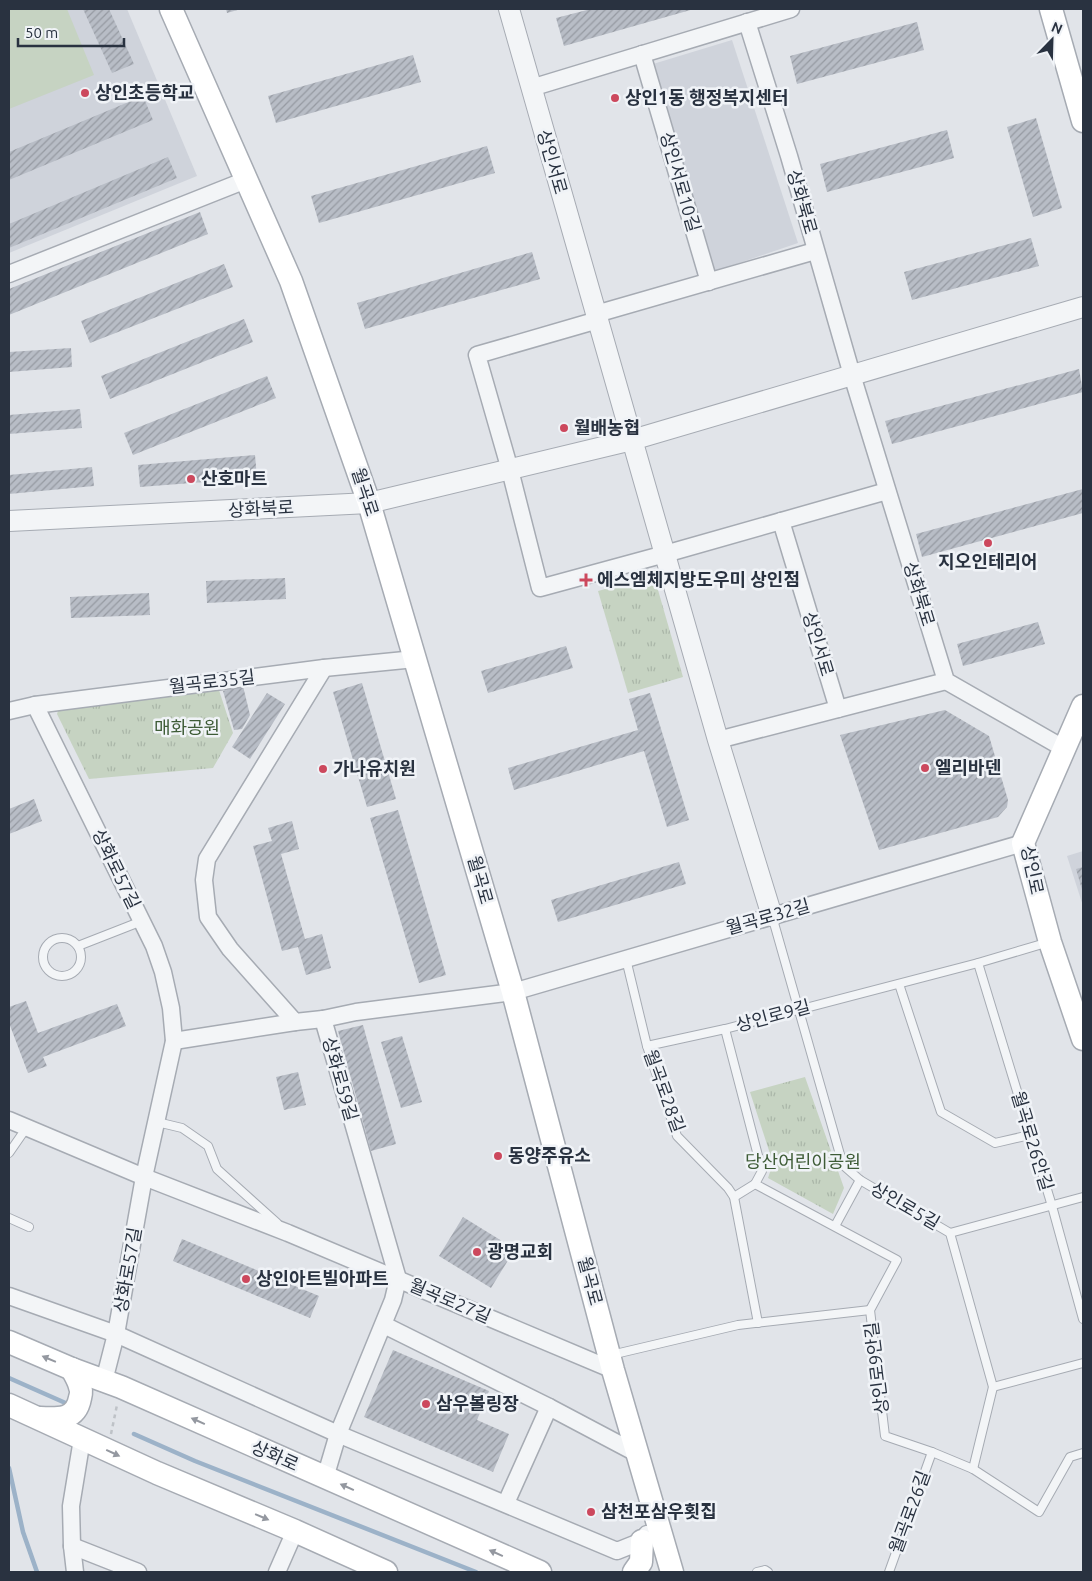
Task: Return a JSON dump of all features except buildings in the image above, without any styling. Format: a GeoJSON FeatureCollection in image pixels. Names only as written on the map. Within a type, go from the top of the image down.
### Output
{"type":"FeatureCollection","features":[{"type":"Feature","properties":{"kind":"main road","name":"월곡로"},"geometry":{"type":"LineString","coordinates":[[171,9],[291,282],[369,503],[513,992],[611,1362],[672,1572]]}},
{"type":"Feature","properties":{"kind":"main road"},"geometry":{"type":"LineString","coordinates":[[1051,9],[1083,121]]}},
{"type":"Feature","properties":{"kind":"main road","name":"상인로"},"geometry":{"type":"LineString","coordinates":[[1083,706],[1023,843],[1050,942],[1083,1039]]}},
{"type":"Feature","properties":{"kind":"main road","name":"상화로"},"geometry":{"type":"LineString","coordinates":[[9,1342],[112,1384],[540,1572]]}},
{"type":"Feature","properties":{"kind":"main road"},"geometry":{"type":"LineString","coordinates":[[37,1418],[61,1419],[74,1412],[79,1406],[82,1392],[72,1369]]}},
{"type":"Feature","properties":{"kind":"main road"},"geometry":{"type":"LineString","coordinates":[[9,1405],[157,1473],[295,1531],[386,1572]]}},
{"type":"Feature","properties":{"kind":"main road"},"geometry":{"type":"LineString","coordinates":[[634,1572],[641,1562],[642,1541]]}},
{"type":"Feature","properties":{"kind":"street","name":"상인서로"},"geometry":{"type":"LineString","coordinates":[[510,9],[718,740],[772,916]]}},
{"type":"Feature","properties":{"kind":"street"},"geometry":{"type":"LineString","coordinates":[[531,88],[791,9]]}},
{"type":"Feature","properties":{"kind":"street","name":"상화북로"},"geometry":{"type":"LineString","coordinates":[[747,22],[789,156],[852,375],[946,681]]}},
{"type":"Feature","properties":{"kind":"street","name":"상인서로10길"},"geometry":{"type":"LineString","coordinates":[[642,54],[709,282]]}},
{"type":"Feature","properties":{"kind":"street"},"geometry":{"type":"LineString","coordinates":[[9,274],[246,180]]}},
{"type":"Feature","properties":{"kind":"street"},"geometry":{"type":"LineString","coordinates":[[816,251],[709,282],[477,355],[510,470],[540,588],[887,490]]}},
{"type":"Feature","properties":{"kind":"street","name":"상화북로"},"geometry":{"type":"LineString","coordinates":[[9,521],[369,503],[632,440],[1083,307]]}},
{"type":"Feature","properties":{"kind":"street","name":"상인서로"},"geometry":{"type":"LineString","coordinates":[[781,521],[838,709]]}},
{"type":"Feature","properties":{"kind":"street","name":"월곡로35길"},"geometry":{"type":"LineString","coordinates":[[9,711],[36,705],[324,668],[415,659]]}},
{"type":"Feature","properties":{"kind":"street"},"geometry":{"type":"LineString","coordinates":[[296,1022],[230,949],[208,917],[204,880],[207,859],[324,668]]}},
{"type":"Feature","properties":{"kind":"street"},"geometry":{"type":"LineString","coordinates":[[718,740],[946,681],[1065,749]]}},
{"type":"Feature","properties":{"kind":"street","name":"상화로57길"},"geometry":{"type":"LineString","coordinates":[[36,705],[154,946],[164,972],[171,1008],[174,1041],[144,1177],[116,1334],[112,1384]]}},
{"type":"Feature","properties":{"kind":"street","name":"월곡로32길"},"geometry":{"type":"LineString","coordinates":[[513,992],[1023,843]]}},
{"type":"Feature","properties":{"kind":"street"},"geometry":{"type":"LineString","coordinates":[[323,1019],[356,1012],[513,992]]}},
{"type":"Feature","properties":{"kind":"street","name":"상화로59길"},"geometry":{"type":"LineString","coordinates":[[296,1022],[323,1019],[398,1279]]}},
{"type":"Feature","properties":{"kind":"street"},"geometry":{"type":"LineString","coordinates":[[174,1041],[296,1022]]}},
{"type":"Feature","properties":{"kind":"street","name":"월곡로27길"},"geometry":{"type":"LineString","coordinates":[[9,1120],[144,1177],[611,1362]]}},
{"type":"Feature","properties":{"kind":"street"},"geometry":{"type":"LineString","coordinates":[[325,1478],[338,1434],[384,1325],[398,1279]]}},
{"type":"Feature","properties":{"kind":"street"},"geometry":{"type":"LineString","coordinates":[[9,1296],[116,1334],[338,1434],[617,1551],[642,1541],[656,1522]]}},
{"type":"Feature","properties":{"kind":"street"},"geometry":{"type":"LineString","coordinates":[[384,1325],[549,1407],[636,1453]]}},
{"type":"Feature","properties":{"kind":"street"},"geometry":{"type":"LineString","coordinates":[[506,1504],[549,1407]]}},
{"type":"Feature","properties":{"kind":"street"},"geometry":{"type":"LineString","coordinates":[[75,1572],[71,1506],[82,1439]]}},
{"type":"Feature","properties":{"kind":"street"},"geometry":{"type":"LineString","coordinates":[[277,1572],[295,1531]]}},
{"type":"Feature","properties":{"kind":"street"},"geometry":{"type":"LineString","coordinates":[[72,1546],[138,1572]]}},
{"type":"Feature","properties":{"kind":"lane","name":"상인로5길"},"geometry":{"type":"LineString","coordinates":[[772,916],[843,1165],[860,1180],[950,1233],[993,1387],[973,1469]]}},
{"type":"Feature","properties":{"kind":"lane"},"geometry":{"type":"LineString","coordinates":[[78,946],[142,921]]}},
{"type":"Feature","properties":{"kind":"lane"},"geometry":{"type":"LineString","coordinates":[[56,939],[68,939],[78,946],[79,964],[71,973],[65,975],[53,973],[45,964],[44,952],[46,946],[56,939]]}},
{"type":"Feature","properties":{"kind":"lane","name":"상인로9길"},"geometry":{"type":"LineString","coordinates":[[647,1046],[726,1029],[978,963],[1050,942]]}},
{"type":"Feature","properties":{"kind":"lane","name":"월곡로28길"},"geometry":{"type":"LineString","coordinates":[[626,959],[647,1046],[677,1136],[728,1188],[734,1197],[758,1323]]}},
{"type":"Feature","properties":{"kind":"lane","name":"월곡로26안길"},"geometry":{"type":"LineString","coordinates":[[978,963],[1052,1206],[1083,1319]]}},
{"type":"Feature","properties":{"kind":"lane"},"geometry":{"type":"LineString","coordinates":[[899,984],[941,1112],[995,1143],[1030,1135]]}},
{"type":"Feature","properties":{"kind":"lane"},"geometry":{"type":"LineString","coordinates":[[726,1029],[762,1171],[755,1184],[734,1197]]}},
{"type":"Feature","properties":{"kind":"lane","name":"월곡로27길"},"geometry":{"type":"LineString","coordinates":[[157,1122],[182,1128],[208,1146],[217,1169],[288,1233]]}},
{"type":"Feature","properties":{"kind":"lane"},"geometry":{"type":"LineString","coordinates":[[9,1153],[27,1127]]}},
{"type":"Feature","properties":{"kind":"lane"},"geometry":{"type":"LineString","coordinates":[[835,1226],[860,1180]]}},
{"type":"Feature","properties":{"kind":"lane","name":"상인로9안길"},"geometry":{"type":"LineString","coordinates":[[755,1184],[897,1260],[870,1310],[885,1436],[932,1452],[973,1469],[1039,1512],[1070,1457],[1083,1453]]}},
{"type":"Feature","properties":{"kind":"lane"},"geometry":{"type":"LineString","coordinates":[[950,1233],[1083,1197]]}},
{"type":"Feature","properties":{"kind":"lane"},"geometry":{"type":"LineString","coordinates":[[9,1218],[29,1227]]}},
{"type":"Feature","properties":{"kind":"lane"},"geometry":{"type":"LineString","coordinates":[[611,1362],[738,1325],[870,1310]]}},
{"type":"Feature","properties":{"kind":"lane"},"geometry":{"type":"LineString","coordinates":[[993,1387],[1083,1363]]}},
{"type":"Feature","properties":{"kind":"lane","name":"월곡로26길"},"geometry":{"type":"LineString","coordinates":[[889,1572],[932,1452]]}},
{"type":"Feature","properties":{"kind":"lane"},"geometry":{"type":"LineString","coordinates":[[757,1572],[765,1570],[768,1572]]}},
{"type":"Feature","properties":{"kind":"path"},"geometry":{"type":"LineString","coordinates":[[107,1450],[112,1384]]}},
{"type":"Feature","properties":{"kind":"shaded area","name":"상인초등학교"},"geometry":{"type":"Polygon","coordinates":[[[9,9],[127,9],[197,176],[9,253],[9,9]]]}},
{"type":"Feature","properties":{"kind":"shaded area"},"geometry":{"type":"Polygon","coordinates":[[[732,40],[798,243],[713,272],[653,64],[732,40]]]}},
{"type":"Feature","properties":{"kind":"shaded area"},"geometry":{"type":"Polygon","coordinates":[[[1083,851],[1083,906],[1067,856],[1083,851]]]}},
{"type":"Feature","properties":{"kind":"green space"},"geometry":{"type":"Polygon","coordinates":[[[9,9],[67,9],[94,75],[9,109],[9,9]]]}},
{"type":"Feature","properties":{"kind":"green space"},"geometry":{"type":"Polygon","coordinates":[[[654,576],[683,677],[628,693],[598,591],[654,576]]]}},
{"type":"Feature","properties":{"kind":"green space","name":"매화공원"},"geometry":{"type":"Polygon","coordinates":[[[216,681],[233,733],[213,768],[89,779],[57,714],[61,701],[216,681]]]}},
{"type":"Feature","properties":{"kind":"green space","name":"당산어린이공원"},"geometry":{"type":"Polygon","coordinates":[[[805,1077],[844,1188],[833,1214],[768,1178],[773,1163],[750,1092],[805,1077]]]}},
{"type":"Feature","properties":{"kind":"waterway"},"geometry":{"type":"LineString","coordinates":[[9,1378],[70,1405]]}},
{"type":"Feature","properties":{"kind":"waterway"},"geometry":{"type":"LineString","coordinates":[[134,1434],[195,1461],[476,1572]]}},
{"type":"Feature","properties":{"kind":"waterway"},"geometry":{"type":"LineString","coordinates":[[9,1468],[23,1532],[37,1572]]}},
{"type":"Feature","properties":{"kind":"place","name":"상인초등학교"},"geometry":{"type":"Point","coordinates":[85,93]}},
{"type":"Feature","properties":{"kind":"place","name":"상인1동 행정복지센터"},"geometry":{"type":"Point","coordinates":[615,98]}},
{"type":"Feature","properties":{"kind":"place","name":"월배농협"},"geometry":{"type":"Point","coordinates":[564,428]}},
{"type":"Feature","properties":{"kind":"place","name":"산호마트"},"geometry":{"type":"Point","coordinates":[191,479]}},
{"type":"Feature","properties":{"kind":"place","name":"지오인테리어"},"geometry":{"type":"Point","coordinates":[988,543]}},
{"type":"Feature","properties":{"kind":"place","name":"에스엠체지방도우미 상인점"},"geometry":{"type":"Point","coordinates":[586,580]}},
{"type":"Feature","properties":{"kind":"place","name":"엘리바덴"},"geometry":{"type":"Point","coordinates":[925,768]}},
{"type":"Feature","properties":{"kind":"place","name":"가나유치원"},"geometry":{"type":"Point","coordinates":[323,769]}},
{"type":"Feature","properties":{"kind":"place","name":"동양주유소"},"geometry":{"type":"Point","coordinates":[498,1156]}},
{"type":"Feature","properties":{"kind":"place","name":"광명교회"},"geometry":{"type":"Point","coordinates":[477,1252]}},
{"type":"Feature","properties":{"kind":"place","name":"상인아트빌아파트"},"geometry":{"type":"Point","coordinates":[246,1279]}},
{"type":"Feature","properties":{"kind":"place","name":"삼우볼링장"},"geometry":{"type":"Point","coordinates":[426,1404]}},
{"type":"Feature","properties":{"kind":"place","name":"삼천포삼우횟집"},"geometry":{"type":"Point","coordinates":[591,1512]}}]}
